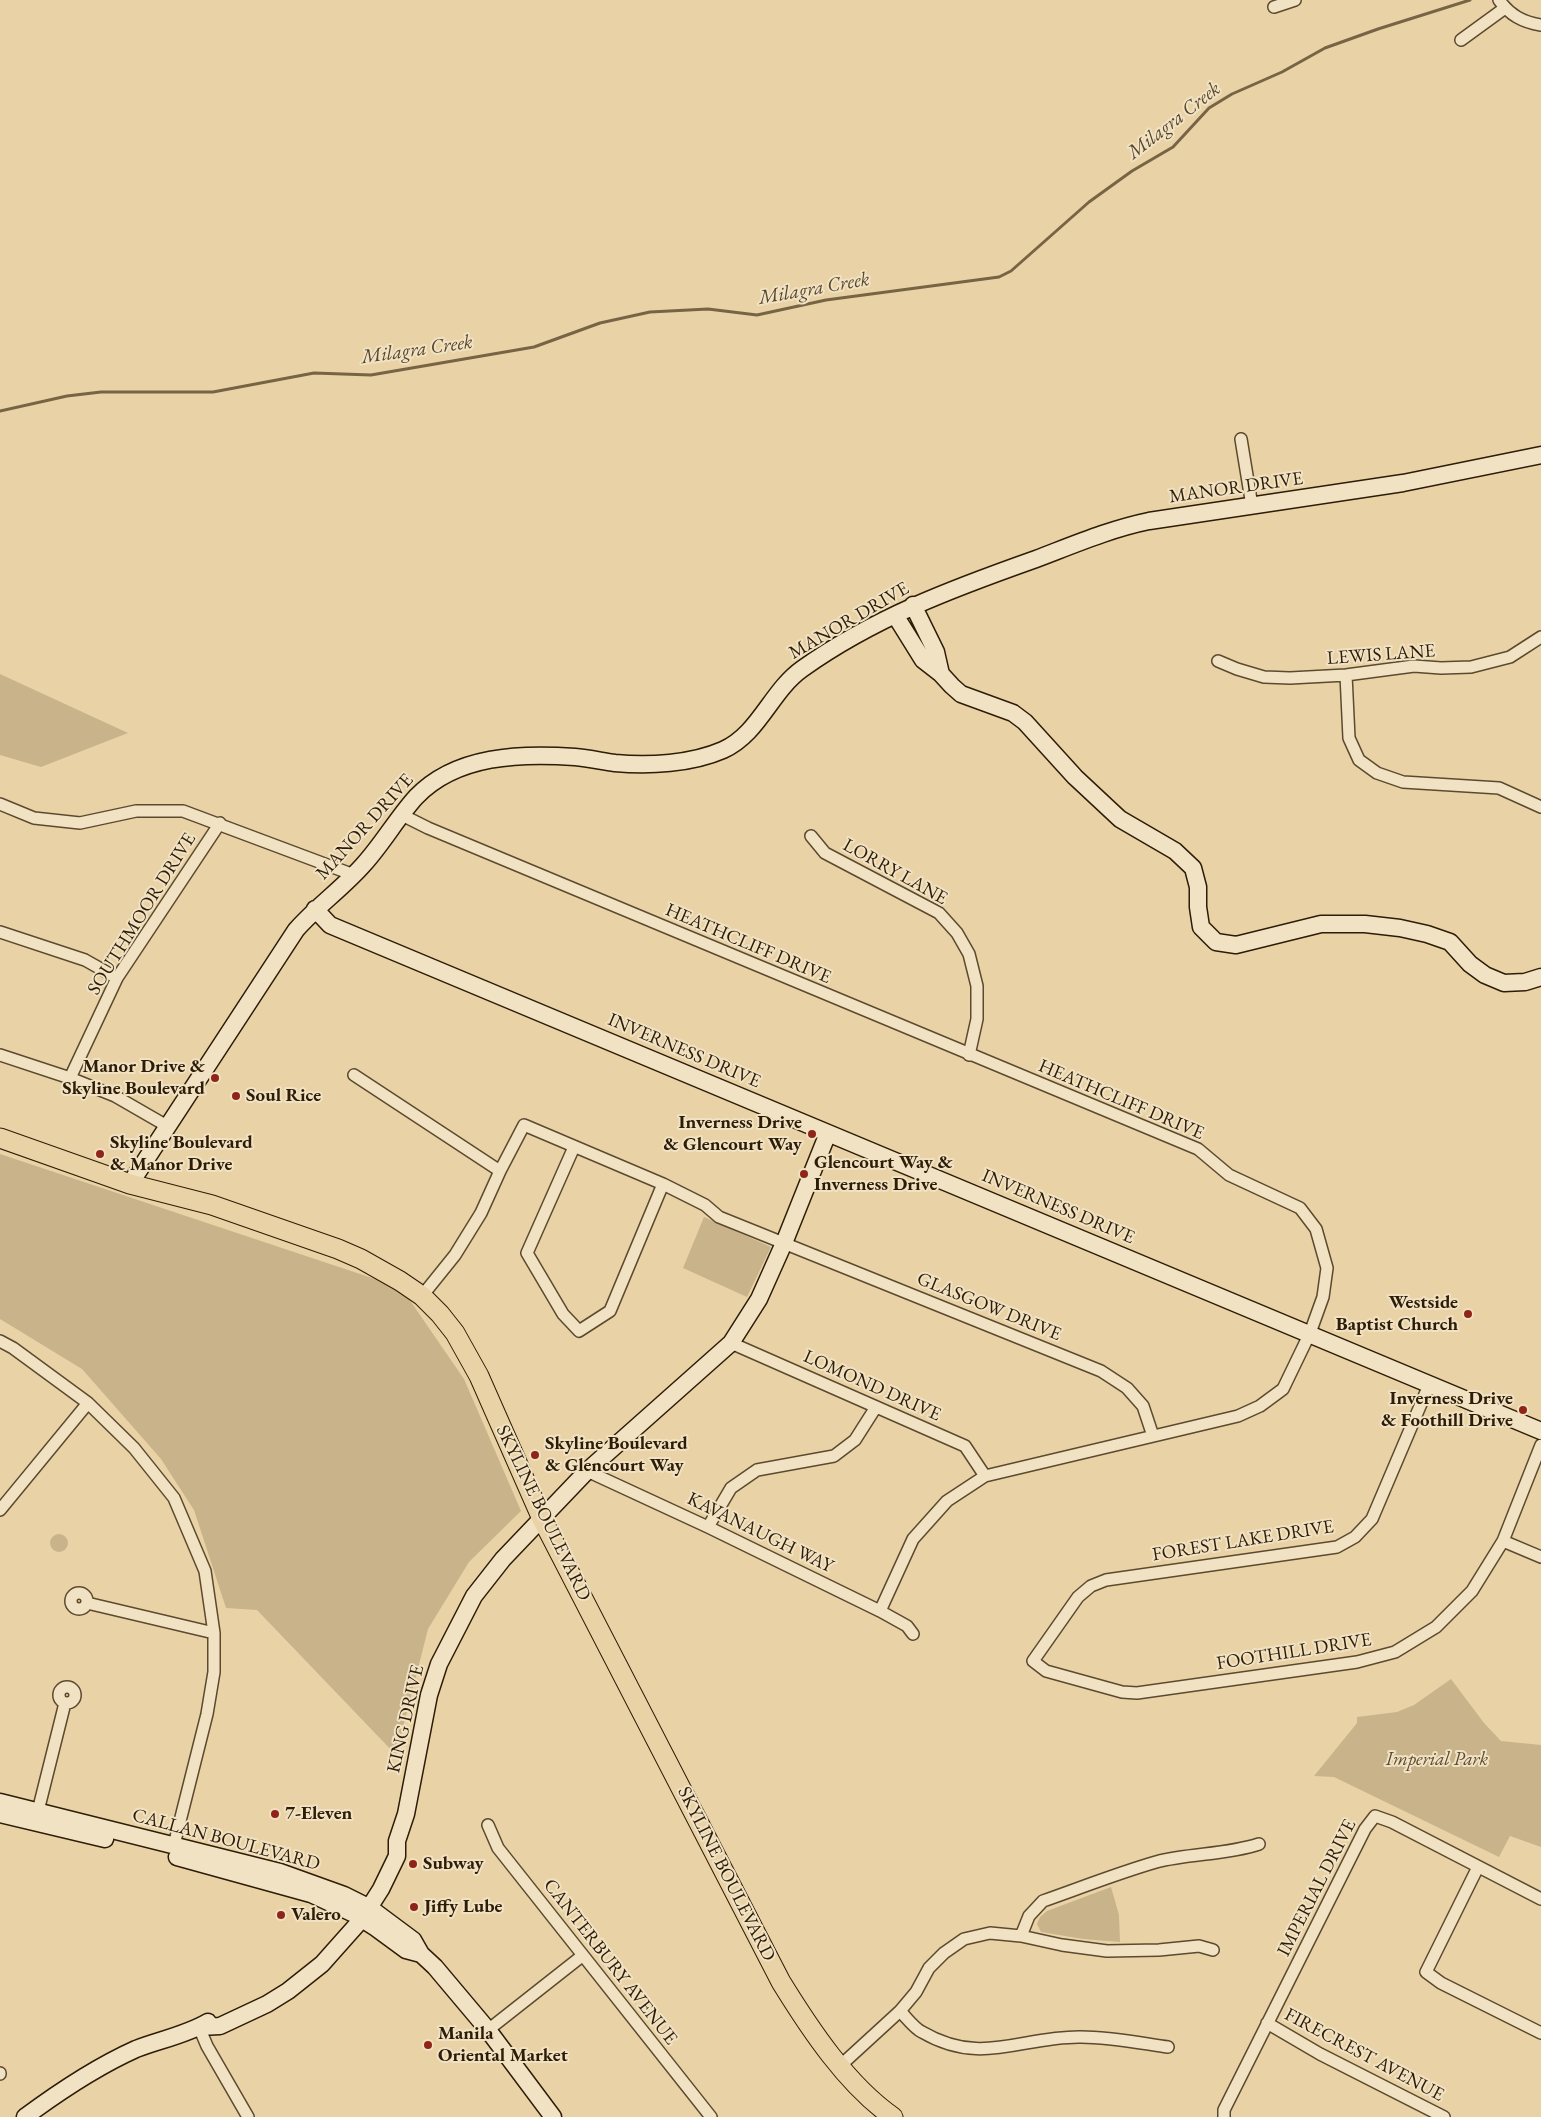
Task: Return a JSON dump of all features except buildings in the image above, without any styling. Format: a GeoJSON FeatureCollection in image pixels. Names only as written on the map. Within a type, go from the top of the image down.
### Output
{"type":"FeatureCollection","features":[{"type":"Feature","properties":{"kind":"main road","name":"SKYLINE BOULEVARD"},"geometry":{"type":"LineString","coordinates":[[0,1138],[130,1184],[212,1205],[338,1249],[381,1270],[422,1296],[440,1314],[463,1346],[479,1376],[542,1519],[781,1982],[798,2010],[840,2066],[893,2117]]}},
{"type":"Feature","properties":{"kind":"street"},"geometry":{"type":"LineString","coordinates":[[1274,7],[1295,0]]}},
{"type":"Feature","properties":{"kind":"street"},"geometry":{"type":"LineString","coordinates":[[1461,40],[1502,4],[1520,21],[1541,25]]}},
{"type":"Feature","properties":{"kind":"street"},"geometry":{"type":"LineString","coordinates":[[1241,439],[1252,506]]}},
{"type":"Feature","properties":{"kind":"street","name":"MANOR DRIVE"},"geometry":{"type":"LineString","coordinates":[[130,1184],[296,930],[315,909],[354,875],[402,815],[429,786],[459,768],[474,763],[512,758],[554,756],[650,764],[693,759],[725,749],[748,732],[784,684],[800,670],[894,615],[913,605],[960,586],[1130,525],[1403,483],[1541,455]]}},
{"type":"Feature","properties":{"kind":"street"},"geometry":{"type":"LineString","coordinates":[[913,605],[936,652],[941,674]]}},
{"type":"Feature","properties":{"kind":"street"},"geometry":{"type":"LineString","coordinates":[[894,615],[923,660],[962,694],[1013,713],[1025,722],[1075,777],[1120,819],[1175,850],[1193,868],[1198,887],[1201,927],[1216,942],[1236,945],[1321,924],[1374,925],[1427,934],[1450,942],[1477,970],[1504,983],[1525,982],[1541,977]]}},
{"type":"Feature","properties":{"kind":"street","name":"LEWIS LANE"},"geometry":{"type":"LineString","coordinates":[[1218,661],[1264,677],[1290,678],[1346,675],[1414,666],[1442,668],[1471,667],[1510,657],[1541,637]]}},
{"type":"Feature","properties":{"kind":"street"},"geometry":{"type":"LineString","coordinates":[[1346,675],[1349,738],[1359,760],[1377,774],[1403,782],[1498,788],[1541,807]]}},
{"type":"Feature","properties":{"kind":"street"},"geometry":{"type":"LineString","coordinates":[[0,804],[34,818],[80,823],[136,811],[183,811],[220,823],[354,875]]}},
{"type":"Feature","properties":{"kind":"street","name":"HEATHCLIFF DRIVE"},"geometry":{"type":"LineString","coordinates":[[402,815],[437,832],[1198,1149],[1229,1175],[1300,1208],[1316,1229],[1327,1268],[1323,1297],[1310,1333],[1283,1389],[1260,1406],[1238,1416],[985,1476],[947,1501],[913,1540],[880,1611]]}},
{"type":"Feature","properties":{"kind":"street","name":"SOUTHMOOR DRIVE"},"geometry":{"type":"LineString","coordinates":[[70,1078],[117,978],[220,823]]}},
{"type":"Feature","properties":{"kind":"street","name":"LORRY LANE"},"geometry":{"type":"LineString","coordinates":[[811,836],[825,853],[939,913],[957,933],[969,954],[977,986],[977,1019],[969,1055]]}},
{"type":"Feature","properties":{"kind":"street","name":"INVERNESS DRIVE"},"geometry":{"type":"LineString","coordinates":[[315,909],[330,925],[1541,1431]]}},
{"type":"Feature","properties":{"kind":"street"},"geometry":{"type":"LineString","coordinates":[[0,932],[85,960],[117,978]]}},
{"type":"Feature","properties":{"kind":"street"},"geometry":{"type":"LineString","coordinates":[[0,1055],[70,1078],[115,1096],[167,1126]]}},
{"type":"Feature","properties":{"kind":"street"},"geometry":{"type":"LineString","coordinates":[[354,1075],[500,1171],[481,1213],[455,1255],[422,1296]]}},
{"type":"Feature","properties":{"kind":"street","name":"GLASGOW DRIVE"},"geometry":{"type":"LineString","coordinates":[[500,1171],[524,1126],[663,1184],[705,1206],[720,1217],[1101,1371],[1127,1388],[1143,1406],[1153,1436]]}},
{"type":"Feature","properties":{"kind":"street","name":"KING DRIVE"},"geometry":{"type":"LineString","coordinates":[[25,2117],[67,2087],[116,2059],[157,2041],[200,2027],[262,1995],[299,1971],[362,1911],[388,1851],[397,1841],[406,1814],[427,1702],[439,1664],[474,1596],[503,1559],[587,1471],[732,1343],[758,1299],[784,1243],[828,1133]]}},
{"type":"Feature","properties":{"kind":"street"},"geometry":{"type":"LineString","coordinates":[[574,1147],[526,1253],[563,1314],[579,1330],[610,1311],[663,1184]]}},
{"type":"Feature","properties":{"kind":"street"},"geometry":{"type":"LineString","coordinates":[[0,1341],[13,1348],[88,1403],[134,1448],[174,1498],[205,1571],[214,1633],[214,1672],[207,1714],[177,1851]]}},
{"type":"Feature","properties":{"kind":"street","name":"LOMOND DRIVE"},"geometry":{"type":"LineString","coordinates":[[732,1343],[965,1446],[985,1476]]}},
{"type":"Feature","properties":{"kind":"street","name":"FOREST LAKE DRIVE"},"geometry":{"type":"LineString","coordinates":[[1033,1661],[1078,1597],[1091,1586],[1098,1583],[1106,1580],[1337,1547],[1355,1537],[1372,1519],[1429,1385]]}},
{"type":"Feature","properties":{"kind":"street"},"geometry":{"type":"LineString","coordinates":[[0,1510],[88,1403]]}},
{"type":"Feature","properties":{"kind":"street"},"geometry":{"type":"LineString","coordinates":[[708,1527],[731,1488],[757,1470],[834,1456],[855,1440],[876,1407]]}},
{"type":"Feature","properties":{"kind":"street","name":"FOOTHILL DRIVE"},"geometry":{"type":"LineString","coordinates":[[1033,1661],[1046,1671],[1122,1692],[1137,1693],[1357,1662],[1395,1652],[1436,1626],[1472,1591],[1503,1541],[1541,1445]]}},
{"type":"Feature","properties":{"kind":"street","name":"KAVANAUGH WAY"},"geometry":{"type":"LineString","coordinates":[[587,1471],[708,1527],[880,1611],[907,1626],[913,1634]]}},
{"type":"Feature","properties":{"kind":"street"},"geometry":{"type":"LineString","coordinates":[[1503,1541],[1541,1557]]}},
{"type":"Feature","properties":{"kind":"street"},"geometry":{"type":"LineString","coordinates":[[87,1604],[214,1633]]}},
{"type":"Feature","properties":{"kind":"street"},"geometry":{"type":"LineString","coordinates":[[35,1816],[65,1703]]}},
{"type":"Feature","properties":{"kind":"street","name":"CALLAN BOULEVARD"},"geometry":{"type":"LineString","coordinates":[[0,1802],[35,1816],[177,1851],[280,1872],[344,1895],[406,1950],[421,1954],[435,1967],[488,2030],[553,2117]]}},
{"type":"Feature","properties":{"kind":"street","name":"CALLAN BOULEVARD"},"geometry":{"type":"LineString","coordinates":[[0,1814],[35,1816]]}},
{"type":"Feature","properties":{"kind":"street","name":"IMPERIAL DRIVE"},"geometry":{"type":"LineString","coordinates":[[1224,2117],[1224,2110],[1365,1828],[1374,1816],[1392,1822],[1541,1899]]}},
{"type":"Feature","properties":{"kind":"street","name":"CANTERBURY AVENUE"},"geometry":{"type":"LineString","coordinates":[[488,1825],[498,1848],[711,2117]]}},
{"type":"Feature","properties":{"kind":"street"},"geometry":{"type":"LineString","coordinates":[[1021,1936],[1029,1916],[1042,1901],[1157,1862],[1197,1854],[1238,1851],[1259,1844]]}},
{"type":"Feature","properties":{"kind":"street"},"geometry":{"type":"LineString","coordinates":[[1478,1867],[1426,1972],[1441,1983],[1541,2033]]}},
{"type":"Feature","properties":{"kind":"street"},"geometry":{"type":"LineString","coordinates":[[840,2066],[900,2011],[916,1992],[929,1968],[944,1953],[964,1939],[990,1933],[1021,1936],[1062,1945],[1108,1951],[1159,1950],[1199,1946],[1213,1950]]}},
{"type":"Feature","properties":{"kind":"street"},"geometry":{"type":"LineString","coordinates":[[488,2030],[582,1956]]}},
{"type":"Feature","properties":{"kind":"street"},"geometry":{"type":"LineString","coordinates":[[900,2011],[921,2032],[960,2048],[997,2050],[1034,2042],[1080,2037],[1168,2047]]}},
{"type":"Feature","properties":{"kind":"street","name":"FIRECREST AVENUE"},"geometry":{"type":"LineString","coordinates":[[1268,2023],[1320,2054],[1444,2117]]}},
{"type":"Feature","properties":{"kind":"street"},"geometry":{"type":"LineString","coordinates":[[200,2027],[207,2046],[241,2115]]}},
{"type":"Feature","properties":{"kind":"green space"},"geometry":{"type":"Polygon","coordinates":[[[0,674],[128,733],[41,767],[0,755],[0,674]]]}},
{"type":"Feature","properties":{"kind":"green space"},"geometry":{"type":"Polygon","coordinates":[[[0,1154],[384,1282],[409,1299],[464,1379],[521,1511],[469,1562],[428,1629],[396,1755],[257,1610],[226,1608],[194,1510],[161,1459],[82,1369],[0,1319],[0,1154]]]}},
{"type":"Feature","properties":{"kind":"green space"},"geometry":{"type":"Polygon","coordinates":[[[704,1217],[771,1247],[747,1297],[683,1268],[704,1217]]]}},
{"type":"Feature","properties":{"kind":"green space"},"geometry":{"type":"Polygon","coordinates":[[[59,1534],[65,1537],[68,1543],[65,1549],[59,1552],[53,1549],[50,1543],[53,1537],[59,1534]]]}},
{"type":"Feature","properties":{"kind":"green space","name":"Imperial Park"},"geometry":{"type":"Polygon","coordinates":[[[1451,1679],[1484,1723],[1501,1741],[1541,1745],[1541,1847],[1510,1836],[1499,1857],[1334,1777],[1314,1776],[1357,1723],[1357,1717],[1397,1712],[1414,1705],[1451,1679]]]}},
{"type":"Feature","properties":{"kind":"green space"},"geometry":{"type":"Polygon","coordinates":[[[1111,1887],[1119,1915],[1120,1942],[1083,1939],[1041,1932],[1037,1924],[1040,1917],[1047,1911],[1111,1887]]]}},
{"type":"Feature","properties":{"kind":"waterway","name":"Milagra Creek"},"geometry":{"type":"LineString","coordinates":[[0,411],[67,396],[101,392],[213,392],[314,373],[371,375],[534,347],[600,323],[650,312],[708,309],[757,315],[826,300],[999,277],[1011,271],[1089,202],[1132,171],[1173,147],[1209,108],[1232,94],[1282,72],[1325,48],[1470,0]]}},
{"type":"Feature","properties":{"kind":"place","name":"Manor Drive & Skyline Boulevard"},"geometry":{"type":"Point","coordinates":[215,1078]}},
{"type":"Feature","properties":{"kind":"place","name":"Soul Rice"},"geometry":{"type":"Point","coordinates":[236,1096]}},
{"type":"Feature","properties":{"kind":"place","name":"Inverness Drive & Glencourt Way"},"geometry":{"type":"Point","coordinates":[812,1134]}},
{"type":"Feature","properties":{"kind":"place","name":"Skyline Boulevard & Manor Drive"},"geometry":{"type":"Point","coordinates":[100,1154]}},
{"type":"Feature","properties":{"kind":"place","name":"Glencourt Way & Inverness Drive"},"geometry":{"type":"Point","coordinates":[804,1174]}},
{"type":"Feature","properties":{"kind":"place","name":"Westside Baptist Church"},"geometry":{"type":"Point","coordinates":[1468,1314]}},
{"type":"Feature","properties":{"kind":"place","name":"Inverness Drive & Foothill Drive"},"geometry":{"type":"Point","coordinates":[1523,1410]}},
{"type":"Feature","properties":{"kind":"place","name":"Skyline Boulevard & Glencourt Way"},"geometry":{"type":"Point","coordinates":[535,1455]}},
{"type":"Feature","properties":{"kind":"place","name":"7-Eleven"},"geometry":{"type":"Point","coordinates":[275,1814]}},
{"type":"Feature","properties":{"kind":"place","name":"Subway"},"geometry":{"type":"Point","coordinates":[413,1864]}},
{"type":"Feature","properties":{"kind":"place","name":"Jiffy Lube"},"geometry":{"type":"Point","coordinates":[414,1907]}},
{"type":"Feature","properties":{"kind":"place","name":"Valero"},"geometry":{"type":"Point","coordinates":[281,1915]}},
{"type":"Feature","properties":{"kind":"place","name":"Manila Oriental Market"},"geometry":{"type":"Point","coordinates":[428,2045]}}]}
